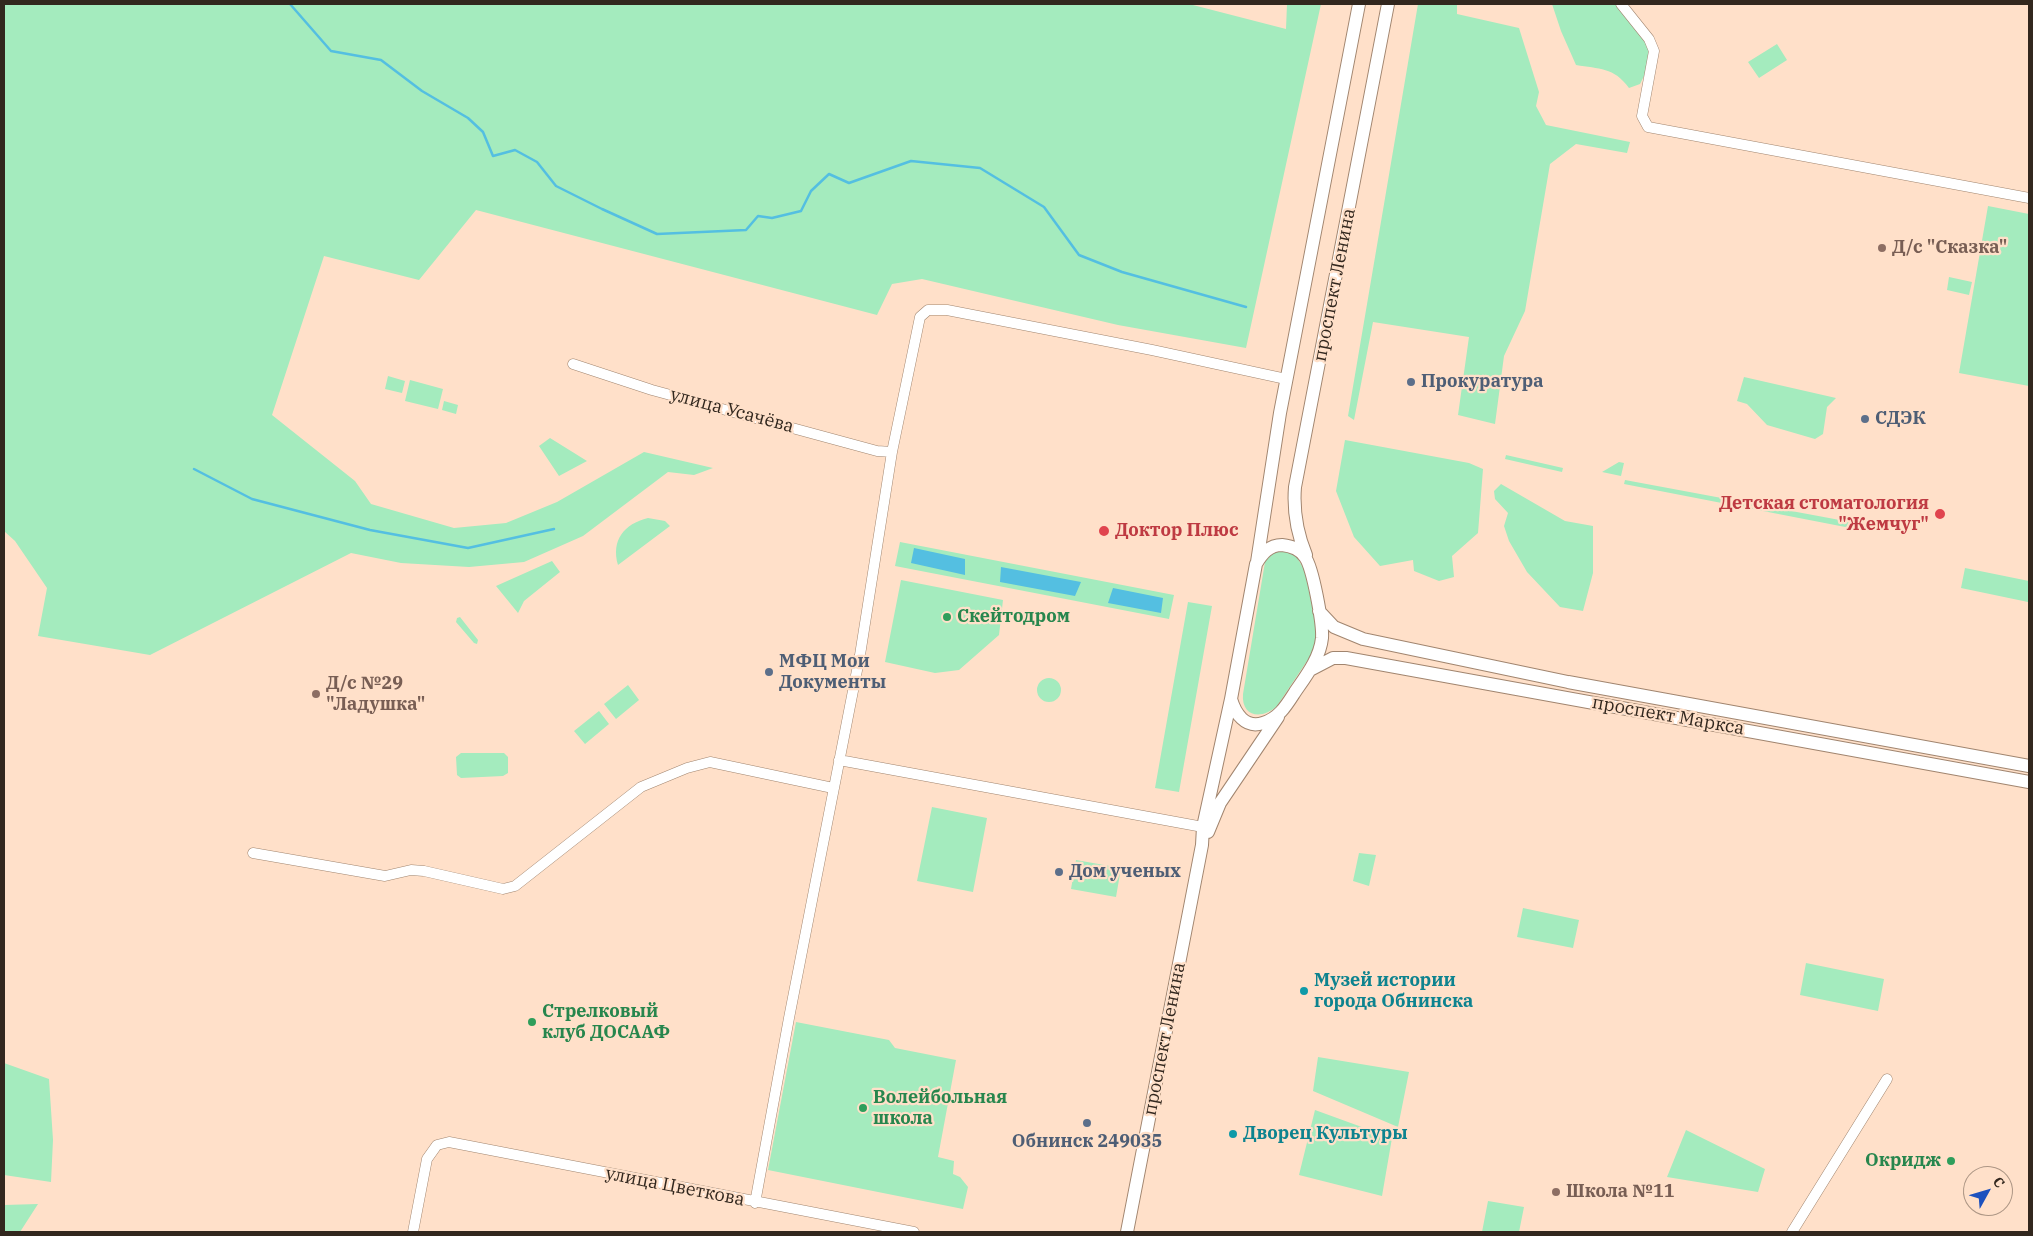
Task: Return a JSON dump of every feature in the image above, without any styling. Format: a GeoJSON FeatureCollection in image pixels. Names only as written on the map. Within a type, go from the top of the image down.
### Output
{"type":"FeatureCollection","features":[{"type":"Feature","properties":{"kind":"main road","name":"проспект Ленина"},"geometry":{"type":"LineString","coordinates":[[1127,1232],[1202,846],[1203,828],[1231,699],[1256,564],[1286,379],[1358,4]]}},
{"type":"Feature","properties":{"kind":"main road","name":"проспект Ленина"},"geometry":{"type":"LineString","coordinates":[[1202,846],[1220,803],[1310,670],[1318,653],[1322,638],[1310,564],[1299,537],[1295,513],[1295,487],[1388,4]]}},
{"type":"Feature","properties":{"kind":"main road"},"geometry":{"type":"LineString","coordinates":[[1256,564],[1264,552],[1270,548],[1284,545],[1298,549],[1310,564]]}},
{"type":"Feature","properties":{"kind":"main road","name":"проспект Маркса"},"geometry":{"type":"LineString","coordinates":[[1318,611],[1334,627],[1363,639],[1568,682],[2029,766]]}},
{"type":"Feature","properties":{"kind":"main road"},"geometry":{"type":"LineString","coordinates":[[1357,660],[1363,639]]}},
{"type":"Feature","properties":{"kind":"main road","name":"проспект Маркса"},"geometry":{"type":"LineString","coordinates":[[1310,670],[1333,658],[1346,658],[2029,782]]}},
{"type":"Feature","properties":{"kind":"main road"},"geometry":{"type":"LineString","coordinates":[[1231,699],[1235,712],[1241,718],[1254,724],[1269,721],[1282,712]]}},
{"type":"Feature","properties":{"kind":"street"},"geometry":{"type":"LineString","coordinates":[[1621,4],[1649,39],[1654,51],[1642,116],[1648,127],[2029,198]]}},
{"type":"Feature","properties":{"kind":"street"},"geometry":{"type":"LineString","coordinates":[[755,1203],[833,788],[862,646],[892,452],[920,316],[928,310],[947,310],[1152,350],[1286,379]]}},
{"type":"Feature","properties":{"kind":"street","name":"улица Усачёва"},"geometry":{"type":"LineString","coordinates":[[573,364],[652,390],[877,451],[892,452]]}},
{"type":"Feature","properties":{"kind":"street"},"geometry":{"type":"LineString","coordinates":[[839,760],[1203,828]]}},
{"type":"Feature","properties":{"kind":"street"},"geometry":{"type":"LineString","coordinates":[[253,853],[385,876],[411,870],[424,871],[503,889],[519,883],[641,787],[688,768],[710,762],[833,788]]}},
{"type":"Feature","properties":{"kind":"street"},"geometry":{"type":"LineString","coordinates":[[1792,1232],[1887,1079]]}},
{"type":"Feature","properties":{"kind":"street","name":"улица Цветкова"},"geometry":{"type":"LineString","coordinates":[[413,1232],[427,1159],[436,1146],[449,1142],[755,1203],[914,1232]]}},
{"type":"Feature","properties":{"kind":"green space"},"geometry":{"type":"Polygon","coordinates":[[[4,4],[1189,4],[1286,29],[1287,4],[1321,4],[1246,348],[1118,325],[922,279],[892,284],[877,315],[476,210],[419,280],[324,256],[272,415],[355,481],[371,504],[454,528],[506,523],[557,502],[644,452],[713,468],[694,475],[668,472],[583,536],[524,562],[469,567],[401,563],[351,553],[150,655],[38,636],[47,588],[15,541],[4,531],[4,4]]]}},
{"type":"Feature","properties":{"kind":"green space"},"geometry":{"type":"Polygon","coordinates":[[[1418,4],[1457,4],[1457,14],[1519,28],[1539,92],[1536,106],[1546,125],[1630,142],[1627,153],[1576,144],[1550,164],[1525,311],[1504,356],[1495,424],[1458,415],[1469,337],[1373,322],[1354,420],[1348,416],[1418,4]]]}},
{"type":"Feature","properties":{"kind":"green space"},"geometry":{"type":"Polygon","coordinates":[[[1552,4],[1618,4],[1649,48],[1647,70],[1640,84],[1629,88],[1618,76],[1606,70],[1576,65],[1561,31],[1552,4]]]}},
{"type":"Feature","properties":{"kind":"green space"},"geometry":{"type":"Polygon","coordinates":[[[1777,44],[1787,60],[1759,78],[1748,62],[1777,44]]]}},
{"type":"Feature","properties":{"kind":"green space"},"geometry":{"type":"Polygon","coordinates":[[[1988,206],[2029,214],[2029,386],[1959,373],[1988,206]]]}},
{"type":"Feature","properties":{"kind":"green space"},"geometry":{"type":"Polygon","coordinates":[[[1949,277],[1972,282],[1969,295],[1947,290],[1949,277]]]}},
{"type":"Feature","properties":{"kind":"green space"},"geometry":{"type":"Polygon","coordinates":[[[388,376],[405,381],[402,393],[385,389],[388,376]]]}},
{"type":"Feature","properties":{"kind":"green space"},"geometry":{"type":"Polygon","coordinates":[[[1744,377],[1836,398],[1827,407],[1823,434],[1815,439],[1767,425],[1747,404],[1737,401],[1744,377]]]}},
{"type":"Feature","properties":{"kind":"green space"},"geometry":{"type":"Polygon","coordinates":[[[410,380],[443,389],[438,409],[405,401],[410,380]]]}},
{"type":"Feature","properties":{"kind":"green space"},"geometry":{"type":"Polygon","coordinates":[[[444,401],[458,405],[456,414],[442,410],[444,401]]]}},
{"type":"Feature","properties":{"kind":"green space"},"geometry":{"type":"Polygon","coordinates":[[[550,438],[587,461],[559,476],[539,446],[550,438]]]}},
{"type":"Feature","properties":{"kind":"green space"},"geometry":{"type":"Polygon","coordinates":[[[1345,440],[1469,463],[1483,469],[1478,533],[1452,556],[1454,577],[1439,581],[1414,571],[1413,560],[1380,566],[1354,537],[1336,491],[1345,440]]]}},
{"type":"Feature","properties":{"kind":"green space"},"geometry":{"type":"Polygon","coordinates":[[[1506,455],[1563,468],[1562,472],[1505,459],[1506,455]]]}},
{"type":"Feature","properties":{"kind":"green space"},"geometry":{"type":"Polygon","coordinates":[[[1619,462],[1624,463],[1621,476],[1602,472],[1619,462]]]}},
{"type":"Feature","properties":{"kind":"green space"},"geometry":{"type":"Polygon","coordinates":[[[1625,480],[1872,526],[1871,532],[1624,484],[1625,480]]]}},
{"type":"Feature","properties":{"kind":"green space"},"geometry":{"type":"Polygon","coordinates":[[[1501,484],[1565,521],[1593,526],[1593,573],[1583,611],[1560,607],[1527,572],[1509,541],[1504,526],[1508,513],[1495,499],[1494,491],[1501,484]]]}},
{"type":"Feature","properties":{"kind":"green space"},"geometry":{"type":"Polygon","coordinates":[[[648,518],[665,521],[670,526],[618,565],[616,548],[621,534],[632,524],[648,518]]]}},
{"type":"Feature","properties":{"kind":"green space"},"geometry":{"type":"Polygon","coordinates":[[[900,542],[1174,595],[1169,619],[895,566],[900,542]]]}},
{"type":"Feature","properties":{"kind":"green space"},"geometry":{"type":"Polygon","coordinates":[[[1282,550],[1295,554],[1305,571],[1318,636],[1313,652],[1277,706],[1265,713],[1254,714],[1245,708],[1243,694],[1265,562],[1272,554],[1282,550]]]}},
{"type":"Feature","properties":{"kind":"green space"},"geometry":{"type":"Polygon","coordinates":[[[552,561],[560,572],[524,601],[518,613],[496,586],[552,561]]]}},
{"type":"Feature","properties":{"kind":"green space"},"geometry":{"type":"Polygon","coordinates":[[[1965,568],[2029,581],[2028,602],[1961,588],[1965,568]]]}},
{"type":"Feature","properties":{"kind":"green space","name":"Скейтодром"},"geometry":{"type":"Polygon","coordinates":[[[901,580],[1003,600],[999,635],[959,670],[935,673],[885,662],[901,580]]]}},
{"type":"Feature","properties":{"kind":"green space"},"geometry":{"type":"Polygon","coordinates":[[[1188,602],[1212,606],[1179,792],[1155,788],[1188,602]]]}},
{"type":"Feature","properties":{"kind":"green space"},"geometry":{"type":"Polygon","coordinates":[[[460,617],[478,640],[477,644],[456,622],[457,618],[460,617]]]}},
{"type":"Feature","properties":{"kind":"green space"},"geometry":{"type":"Polygon","coordinates":[[[1049,678],[1054,679],[1060,685],[1060,695],[1054,701],[1049,702],[1044,701],[1038,695],[1037,690],[1038,685],[1044,679],[1049,678]]]}},
{"type":"Feature","properties":{"kind":"green space"},"geometry":{"type":"Polygon","coordinates":[[[628,685],[639,700],[616,719],[604,704],[628,685]]]}},
{"type":"Feature","properties":{"kind":"green space"},"geometry":{"type":"Polygon","coordinates":[[[599,711],[609,724],[585,744],[574,731],[599,711]]]}},
{"type":"Feature","properties":{"kind":"green space"},"geometry":{"type":"Polygon","coordinates":[[[461,753],[504,753],[508,757],[508,773],[503,776],[461,778],[457,775],[456,757],[461,753]]]}},
{"type":"Feature","properties":{"kind":"green space"},"geometry":{"type":"Polygon","coordinates":[[[932,807],[987,818],[973,892],[917,881],[932,807]]]}},
{"type":"Feature","properties":{"kind":"green space"},"geometry":{"type":"Polygon","coordinates":[[[1359,853],[1376,855],[1369,886],[1353,881],[1359,853]]]}},
{"type":"Feature","properties":{"kind":"green space"},"geometry":{"type":"Polygon","coordinates":[[[1076,860],[1121,868],[1116,897],[1071,889],[1076,860]]]}},
{"type":"Feature","properties":{"kind":"green space"},"geometry":{"type":"Polygon","coordinates":[[[1523,908],[1579,920],[1573,948],[1517,937],[1523,908]]]}},
{"type":"Feature","properties":{"kind":"green space"},"geometry":{"type":"Polygon","coordinates":[[[1806,963],[1884,979],[1878,1011],[1800,995],[1806,963]]]}},
{"type":"Feature","properties":{"kind":"green space","name":"Волейбольная школа"},"geometry":{"type":"Polygon","coordinates":[[[796,1022],[889,1040],[895,1048],[956,1060],[938,1157],[954,1161],[953,1174],[960,1177],[968,1187],[963,1209],[768,1170],[796,1022]]]}},
{"type":"Feature","properties":{"kind":"green space"},"geometry":{"type":"Polygon","coordinates":[[[1318,1057],[1409,1072],[1398,1127],[1313,1091],[1318,1057]]]}},
{"type":"Feature","properties":{"kind":"green space"},"geometry":{"type":"Polygon","coordinates":[[[4,1063],[49,1079],[53,1140],[51,1182],[4,1175],[4,1063]]]}},
{"type":"Feature","properties":{"kind":"green space"},"geometry":{"type":"Polygon","coordinates":[[[1315,1110],[1392,1138],[1382,1196],[1299,1175],[1315,1110]]]}},
{"type":"Feature","properties":{"kind":"green space"},"geometry":{"type":"Polygon","coordinates":[[[1686,1130],[1765,1169],[1758,1192],[1667,1177],[1686,1130]]]}},
{"type":"Feature","properties":{"kind":"green space"},"geometry":{"type":"Polygon","coordinates":[[[1488,1201],[1524,1207],[1519,1232],[1482,1232],[1488,1201]]]}},
{"type":"Feature","properties":{"kind":"green space"},"geometry":{"type":"Polygon","coordinates":[[[38,1204],[20,1232],[4,1232],[4,1205],[38,1204]]]}},
{"type":"Feature","properties":{"kind":"water"},"geometry":{"type":"Polygon","coordinates":[[[914,548],[965,559],[965,575],[911,563],[914,548]]]}},
{"type":"Feature","properties":{"kind":"water"},"geometry":{"type":"Polygon","coordinates":[[[1001,567],[1081,582],[1075,596],[1000,582],[1001,567]]]}},
{"type":"Feature","properties":{"kind":"water"},"geometry":{"type":"Polygon","coordinates":[[[1113,588],[1163,598],[1161,613],[1108,603],[1113,588]]]}},
{"type":"Feature","properties":{"kind":"waterway"},"geometry":{"type":"LineString","coordinates":[[290,4],[331,51],[381,60],[422,91],[468,118],[483,132],[493,156],[515,150],[537,162],[556,186],[657,234],[746,230],[758,216],[772,218],[801,211],[811,191],[829,174],[849,183],[911,161],[980,168],[1044,207],[1079,255],[1122,272],[1246,307]]}},
{"type":"Feature","properties":{"kind":"waterway"},"geometry":{"type":"LineString","coordinates":[[194,469],[252,499],[370,530],[468,548],[554,529]]}},
{"type":"Feature","properties":{"kind":"place","name":"Д/с \"Сказка\""},"geometry":{"type":"Point","coordinates":[1882,248]}},
{"type":"Feature","properties":{"kind":"place","name":"Прокуратура"},"geometry":{"type":"Point","coordinates":[1411,382]}},
{"type":"Feature","properties":{"kind":"place","name":"СДЭК"},"geometry":{"type":"Point","coordinates":[1865,419]}},
{"type":"Feature","properties":{"kind":"place","name":"Детская стоматология \"Жемчуг\""},"geometry":{"type":"Point","coordinates":[1940,514]}},
{"type":"Feature","properties":{"kind":"place","name":"Доктор Плюс"},"geometry":{"type":"Point","coordinates":[1104,531]}},
{"type":"Feature","properties":{"kind":"place","name":"Скейтодром"},"geometry":{"type":"Point","coordinates":[947,617]}},
{"type":"Feature","properties":{"kind":"place","name":"МФЦ Мои Документы"},"geometry":{"type":"Point","coordinates":[769,672]}},
{"type":"Feature","properties":{"kind":"place","name":"Д/с №29 \"Ладушка\""},"geometry":{"type":"Point","coordinates":[316,694]}},
{"type":"Feature","properties":{"kind":"place","name":"Дом ученых"},"geometry":{"type":"Point","coordinates":[1059,872]}},
{"type":"Feature","properties":{"kind":"place","name":"Музей истории города Обнинска"},"geometry":{"type":"Point","coordinates":[1304,991]}},
{"type":"Feature","properties":{"kind":"place","name":"Стрелковый клуб ДОСААФ"},"geometry":{"type":"Point","coordinates":[532,1022]}},
{"type":"Feature","properties":{"kind":"place","name":"Волейбольная школа"},"geometry":{"type":"Point","coordinates":[863,1108]}},
{"type":"Feature","properties":{"kind":"place","name":"Обнинск 249035"},"geometry":{"type":"Point","coordinates":[1087,1123]}},
{"type":"Feature","properties":{"kind":"place","name":"Дворец Культуры"},"geometry":{"type":"Point","coordinates":[1233,1134]}},
{"type":"Feature","properties":{"kind":"place","name":"Окридж"},"geometry":{"type":"Point","coordinates":[1951,1161]}},
{"type":"Feature","properties":{"kind":"place","name":"Школа №11"},"geometry":{"type":"Point","coordinates":[1556,1192]}}]}
